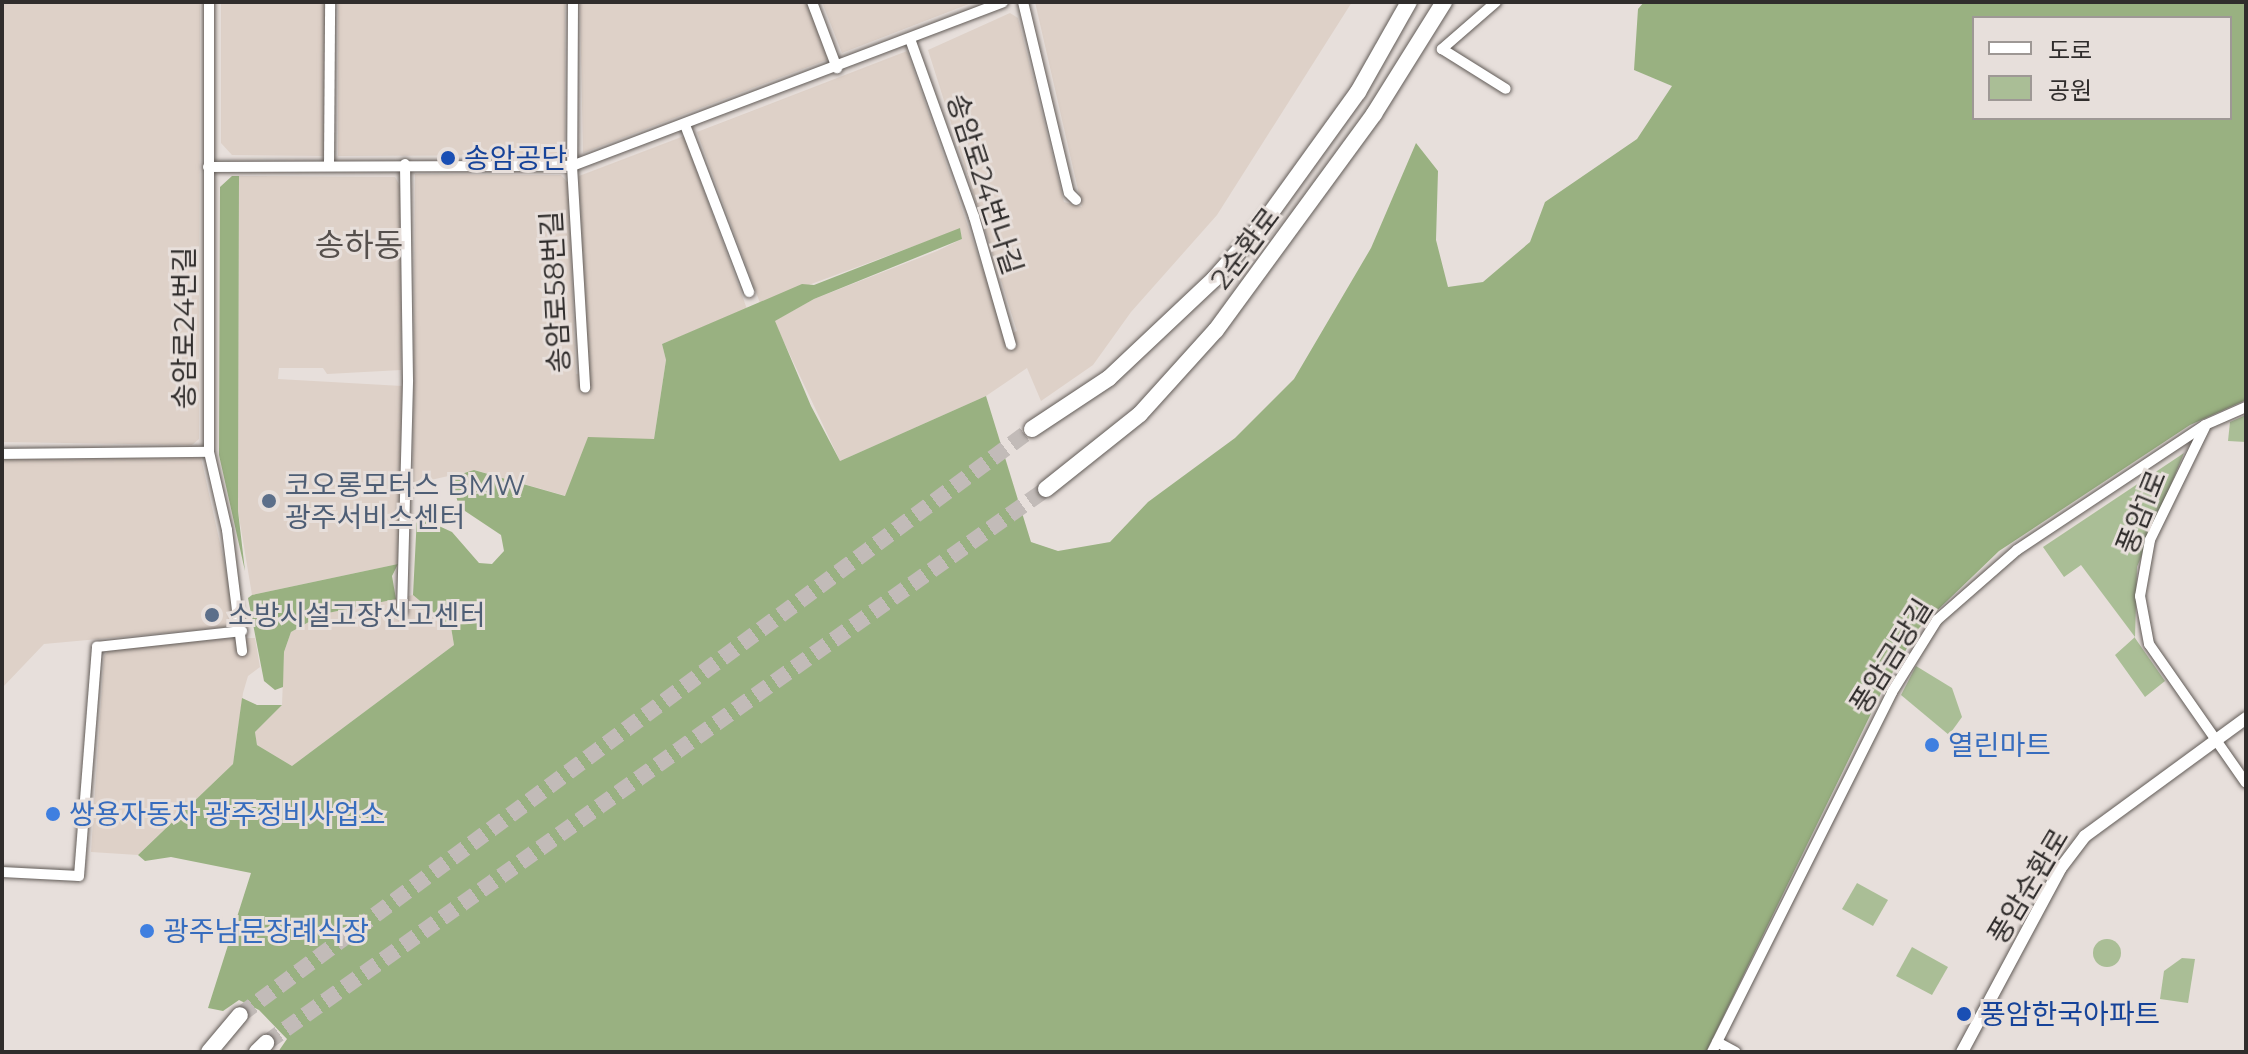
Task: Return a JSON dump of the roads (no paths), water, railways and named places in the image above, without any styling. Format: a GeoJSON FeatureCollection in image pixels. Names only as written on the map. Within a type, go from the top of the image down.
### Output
{"type":"FeatureCollection","features":[{"type":"Feature","properties":{"kind":"highway","name":"2순환로"},"geometry":{"type":"LineString","coordinates":[[1032,429],[1109,378],[1214,279],[1262,225],[1358,92],[1409,2]]}},
{"type":"Feature","properties":{"kind":"highway","name":"2순환로"},"geometry":{"type":"LineString","coordinates":[[1046,489],[1140,414],[1216,330],[1374,114],[1444,2]]}},
{"type":"Feature","properties":{"kind":"highway"},"geometry":{"type":"LineString","coordinates":[[209,1052],[240,1015]]}},
{"type":"Feature","properties":{"kind":"street","name":"송암로24번길"},"geometry":{"type":"LineString","coordinates":[[209,2],[209,452],[242,631],[242,651]]}},
{"type":"Feature","properties":{"kind":"street"},"geometry":{"type":"LineString","coordinates":[[329,165],[330,2]]}},
{"type":"Feature","properties":{"kind":"street","name":"송암로58번길"},"geometry":{"type":"LineString","coordinates":[[573,2],[572,166],[585,388]]}},
{"type":"Feature","properties":{"kind":"street"},"geometry":{"type":"LineString","coordinates":[[812,2],[837,68]]}},
{"type":"Feature","properties":{"kind":"street"},"geometry":{"type":"LineString","coordinates":[[208,167],[405,164],[572,166],[837,68],[1003,2]]}},
{"type":"Feature","properties":{"kind":"street"},"geometry":{"type":"LineString","coordinates":[[1023,2],[1069,193],[1076,200]]}},
{"type":"Feature","properties":{"kind":"street"},"geometry":{"type":"LineString","coordinates":[[1496,2],[1442,49],[1506,89]]}},
{"type":"Feature","properties":{"kind":"street","name":"송암로24번나길"},"geometry":{"type":"LineString","coordinates":[[910,39],[974,217],[1011,345]]}},
{"type":"Feature","properties":{"kind":"street"},"geometry":{"type":"LineString","coordinates":[[685,125],[749,292]]}},
{"type":"Feature","properties":{"kind":"street"},"geometry":{"type":"LineString","coordinates":[[402,612],[408,380],[405,164]]}},
{"type":"Feature","properties":{"kind":"street","name":"풍암금당길"},"geometry":{"type":"LineString","coordinates":[[1715,1047],[1892,692],[1937,620],[2017,550],[2205,425],[2246,407]]}},
{"type":"Feature","properties":{"kind":"street","name":"풍암1로"},"geometry":{"type":"LineString","coordinates":[[2205,425],[2150,540],[2140,596],[2149,644],[2246,783]]}},
{"type":"Feature","properties":{"kind":"street"},"geometry":{"type":"LineString","coordinates":[[2,454],[209,452]]}},
{"type":"Feature","properties":{"kind":"street"},"geometry":{"type":"LineString","coordinates":[[2,872],[79,876],[97,647],[242,631]]}},
{"type":"Feature","properties":{"kind":"street","name":"풍암순환로"},"geometry":{"type":"LineString","coordinates":[[1962,1052],[2060,869],[2085,836],[2246,718]]}},
{"type":"Feature","properties":{"kind":"street"},"geometry":{"type":"LineString","coordinates":[[1715,1047],[1736,1052]]}},
{"type":"Feature","properties":{"kind":"tunnel"},"geometry":{"type":"LineString","coordinates":[[240,1015],[1032,429]]}},
{"type":"Feature","properties":{"kind":"tunnel"},"geometry":{"type":"LineString","coordinates":[[266,1043],[1046,489]]}},
{"type":"Feature","properties":{"kind":"place","name":"송암공단"},"geometry":{"type":"Point","coordinates":[448,158]}},
{"type":"Feature","properties":{"kind":"place","name":"코오롱모터스 BMW 광주서비스센터"},"geometry":{"type":"Point","coordinates":[269,501]}},
{"type":"Feature","properties":{"kind":"place","name":"소방시설고장신고센터"},"geometry":{"type":"Point","coordinates":[212,615]}},
{"type":"Feature","properties":{"kind":"place","name":"열린마트"},"geometry":{"type":"Point","coordinates":[1932,745]}},
{"type":"Feature","properties":{"kind":"place","name":"쌍용자동차 광주정비사업소"},"geometry":{"type":"Point","coordinates":[53,814]}},
{"type":"Feature","properties":{"kind":"place","name":"광주남문장례식장"},"geometry":{"type":"Point","coordinates":[147,931]}},
{"type":"Feature","properties":{"kind":"place","name":"풍암한국아파트"},"geometry":{"type":"Point","coordinates":[1964,1014]}},
{"type":"Feature","properties":{"kind":"district","name":"송하동"},"geometry":{"type":"Point","coordinates":[359,245]}}]}
